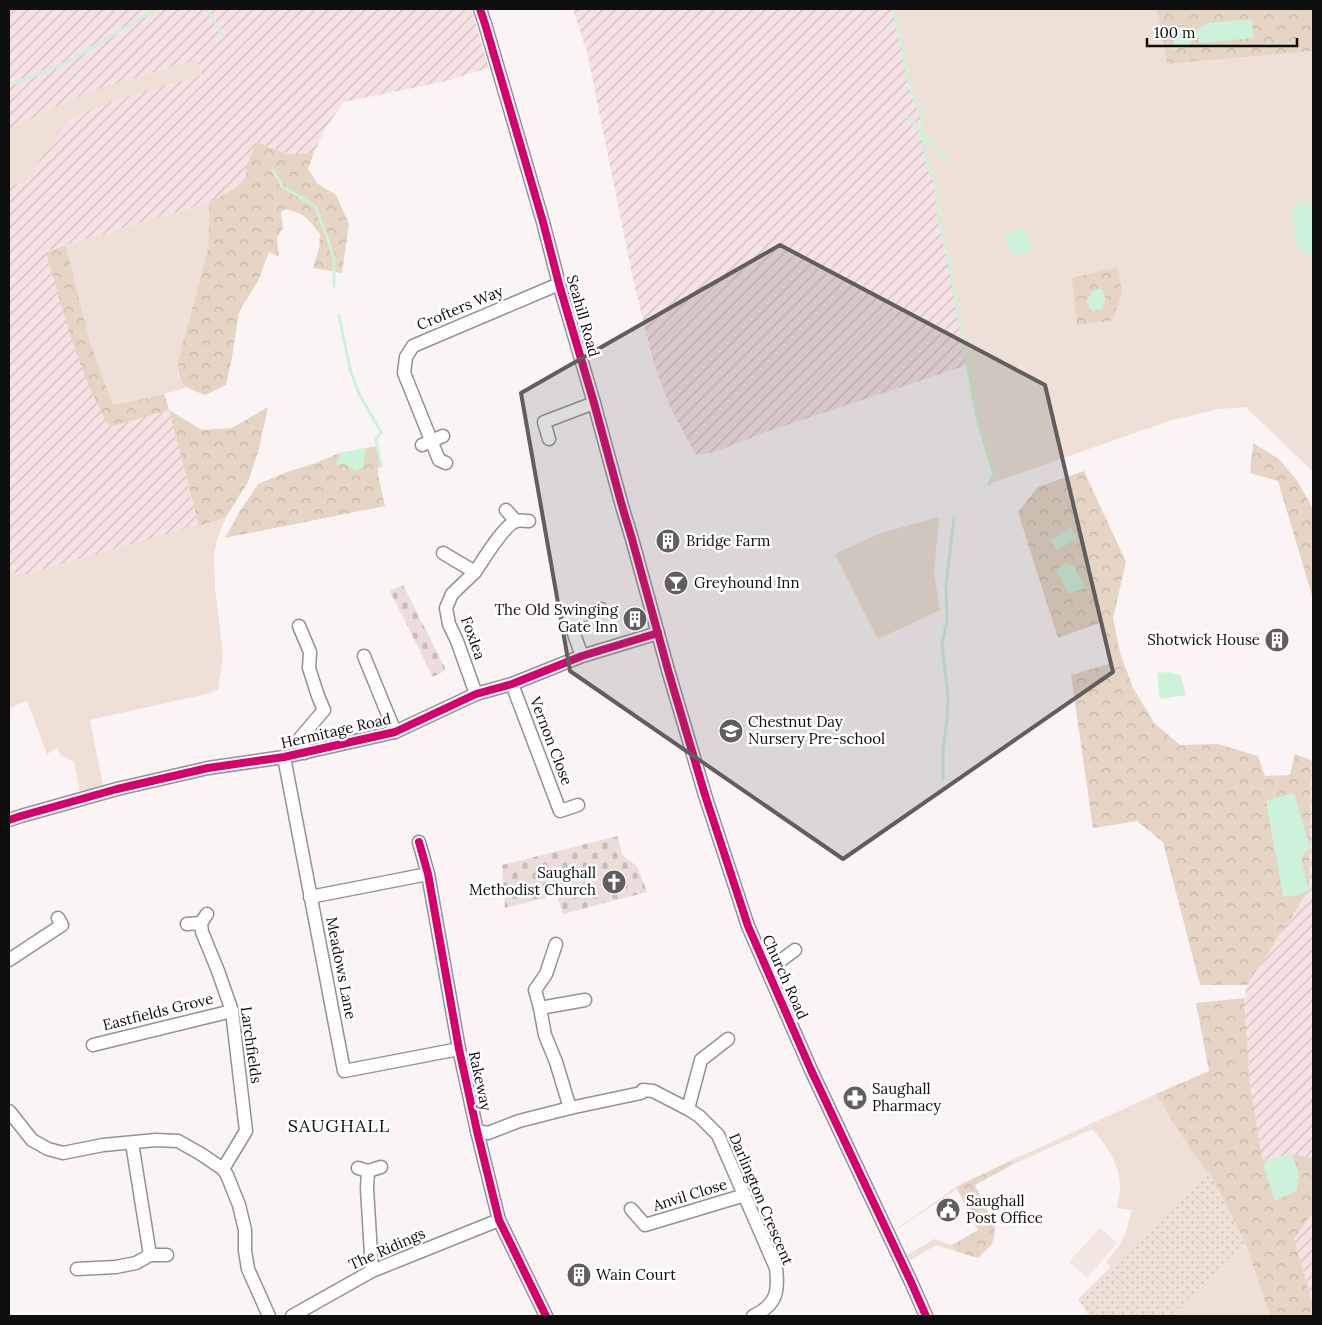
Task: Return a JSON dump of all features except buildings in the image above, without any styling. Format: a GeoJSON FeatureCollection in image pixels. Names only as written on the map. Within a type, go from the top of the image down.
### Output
{"type":"FeatureCollection","features":[{"type":"Feature","properties":{"kind":"street","name":"Seahill Road"},"geometry":{"type":"LineString","coordinates":[[480,9],[537,203],[658,633]]}},
{"type":"Feature","properties":{"kind":"street","name":"Crofters Way"},"geometry":{"type":"LineString","coordinates":[[439,463],[404,373],[406,357],[413,346],[559,284]]}},
{"type":"Feature","properties":{"kind":"street"},"geometry":{"type":"LineString","coordinates":[[549,438],[544,422],[594,403]]}},
{"type":"Feature","properties":{"kind":"street","name":"Foxlea"},"geometry":{"type":"LineString","coordinates":[[476,694],[449,624],[446,608],[452,594],[475,572],[499,536],[509,525],[522,521],[506,510]]}},
{"type":"Feature","properties":{"kind":"street"},"geometry":{"type":"LineString","coordinates":[[443,553],[475,572]]}},
{"type":"Feature","properties":{"kind":"street"},"geometry":{"type":"LineString","coordinates":[[582,656],[569,620],[601,609]]}},
{"type":"Feature","properties":{"kind":"street"},"geometry":{"type":"LineString","coordinates":[[299,626],[310,652],[309,668],[324,710],[301,737],[301,745],[305,752]]}},
{"type":"Feature","properties":{"kind":"street","name":"Hermitage Road"},"geometry":{"type":"LineString","coordinates":[[9,820],[109,791],[190,772],[284,758],[395,732],[476,694],[512,684],[582,656],[658,633]]}},
{"type":"Feature","properties":{"kind":"street","name":"Church Road"},"geometry":{"type":"LineString","coordinates":[[658,633],[705,795],[748,926],[811,1070],[926,1316]]}},
{"type":"Feature","properties":{"kind":"street"},"geometry":{"type":"LineString","coordinates":[[364,656],[395,732]]}},
{"type":"Feature","properties":{"kind":"street","name":"Vernon Close"},"geometry":{"type":"LineString","coordinates":[[512,684],[554,812],[578,805]]}},
{"type":"Feature","properties":{"kind":"street","name":"Meadows Lane"},"geometry":{"type":"LineString","coordinates":[[284,758],[344,1071],[459,1049]]}},
{"type":"Feature","properties":{"kind":"street","name":"Rakeway"},"geometry":{"type":"LineString","coordinates":[[419,842],[428,874],[459,1049],[499,1220],[546,1316]]}},
{"type":"Feature","properties":{"kind":"street"},"geometry":{"type":"LineString","coordinates":[[310,897],[428,874]]}},
{"type":"Feature","properties":{"kind":"street","name":"Larchfields"},"geometry":{"type":"LineString","coordinates":[[187,924],[204,919],[202,932],[232,1011],[246,1132],[222,1169]]}},
{"type":"Feature","properties":{"kind":"street"},"geometry":{"type":"LineString","coordinates":[[9,960],[63,925]]}},
{"type":"Feature","properties":{"kind":"street"},"geometry":{"type":"LineString","coordinates":[[556,944],[546,974],[535,990],[545,1035],[556,1062],[570,1108]]}},
{"type":"Feature","properties":{"kind":"street"},"geometry":{"type":"LineString","coordinates":[[768,970],[795,950]]}},
{"type":"Feature","properties":{"kind":"street"},"geometry":{"type":"LineString","coordinates":[[539,1005],[584,1000]]}},
{"type":"Feature","properties":{"kind":"street","name":"Eastfields Grove"},"geometry":{"type":"LineString","coordinates":[[93,1045],[232,1011]]}},
{"type":"Feature","properties":{"kind":"street"},"geometry":{"type":"LineString","coordinates":[[688,1109],[701,1060],[728,1039]]}},
{"type":"Feature","properties":{"kind":"street","name":"Darlington Crescent"},"geometry":{"type":"LineString","coordinates":[[477,1131],[488,1133],[519,1121],[641,1093],[643,1090],[653,1091],[699,1116],[718,1135],[776,1268],[778,1284],[774,1298],[767,1307],[753,1316]]}},
{"type":"Feature","properties":{"kind":"street"},"geometry":{"type":"LineString","coordinates":[[9,1111],[32,1140],[55,1151],[63,1153],[103,1145],[156,1140],[178,1141],[222,1169],[227,1175],[239,1205],[245,1230],[245,1251],[248,1269],[268,1316]]}},
{"type":"Feature","properties":{"kind":"street"},"geometry":{"type":"LineString","coordinates":[[132,1143],[150,1255]]}},
{"type":"Feature","properties":{"kind":"street"},"geometry":{"type":"LineString","coordinates":[[372,1270],[367,1188],[363,1169],[381,1167]]}},
{"type":"Feature","properties":{"kind":"street","name":"Anvil Close"},"geometry":{"type":"LineString","coordinates":[[631,1209],[645,1232],[745,1195]]}},
{"type":"Feature","properties":{"kind":"street","name":"The Ridings"},"geometry":{"type":"LineString","coordinates":[[292,1316],[372,1270],[499,1220]]}},
{"type":"Feature","properties":{"kind":"street"},"geometry":{"type":"LineString","coordinates":[[77,1269],[116,1267],[136,1262],[150,1255],[166,1255]]}},
{"type":"Feature","properties":{"kind":"highlighted area"},"geometry":{"type":"Polygon","coordinates":[[[780,245],[1045,385],[1113,672],[843,859],[570,671],[521,393],[780,245]]]}},
{"type":"Feature","properties":{"kind":"shaded area"},"geometry":{"type":"Polygon","coordinates":[[[9,9],[471,9],[489,68],[442,82],[344,102],[325,129],[314,153],[286,154],[257,142],[248,181],[209,203],[46,251],[110,427],[169,410],[199,526],[27,574],[12,573],[9,564],[9,9]]]}},
{"type":"Feature","properties":{"kind":"shaded area"},"geometry":{"type":"Polygon","coordinates":[[[573,9],[894,9],[911,91],[923,120],[922,132],[927,162],[936,186],[940,225],[949,262],[967,365],[766,432],[712,453],[696,455],[670,407],[654,364],[633,279],[587,52],[573,9]]]}},
{"type":"Feature","properties":{"kind":"shaded area"},"geometry":{"type":"Polygon","coordinates":[[[894,9],[1157,9],[1167,64],[1313,51],[1313,472],[1246,407],[1219,409],[1172,420],[989,484],[994,475],[977,418],[949,262],[940,225],[936,186],[927,162],[922,132],[923,120],[911,91],[894,9]]]}},
{"type":"Feature","properties":{"kind":"shaded area"},"geometry":{"type":"Polygon","coordinates":[[[1252,19],[1253,38],[1199,43],[1198,36],[1188,45],[1172,50],[1174,38],[1169,29],[1184,26],[1197,35],[1197,30],[1207,23],[1252,19]]]}},
{"type":"Feature","properties":{"kind":"shaded area"},"geometry":{"type":"Polygon","coordinates":[[[196,59],[203,75],[108,102],[70,119],[24,182],[9,186],[9,131],[86,93],[196,59]]]}},
{"type":"Feature","properties":{"kind":"shaded area"},"geometry":{"type":"Polygon","coordinates":[[[1301,202],[1309,203],[1313,209],[1313,255],[1310,256],[1296,247],[1292,212],[1296,205],[1301,202]]]}},
{"type":"Feature","properties":{"kind":"shaded area"},"geometry":{"type":"Polygon","coordinates":[[[209,203],[208,249],[178,361],[178,376],[186,388],[113,405],[90,342],[66,245],[209,203]]]}},
{"type":"Feature","properties":{"kind":"shaded area"},"geometry":{"type":"Polygon","coordinates":[[[1023,228],[1032,250],[1013,256],[1003,236],[1023,228]]]}},
{"type":"Feature","properties":{"kind":"shaded area"},"geometry":{"type":"Polygon","coordinates":[[[1101,288],[1106,299],[1102,308],[1092,312],[1086,302],[1093,291],[1101,288]]]}},
{"type":"Feature","properties":{"kind":"shaded area"},"geometry":{"type":"Polygon","coordinates":[[[366,448],[363,467],[357,471],[343,463],[339,465],[336,463],[339,459],[339,453],[366,448]]]}},
{"type":"Feature","properties":{"kind":"shaded area"},"geometry":{"type":"Polygon","coordinates":[[[226,517],[217,540],[214,556],[215,588],[223,654],[218,689],[211,693],[90,720],[103,785],[80,793],[74,762],[61,755],[57,748],[47,754],[27,701],[9,708],[9,564],[12,573],[27,574],[226,517]]]}},
{"type":"Feature","properties":{"kind":"shaded area"},"geometry":{"type":"Polygon","coordinates":[[[939,517],[934,573],[940,610],[878,639],[835,554],[881,533],[939,517]]]}},
{"type":"Feature","properties":{"kind":"shaded area"},"geometry":{"type":"Polygon","coordinates":[[[1071,527],[1077,538],[1057,551],[1050,541],[1071,527]]]}},
{"type":"Feature","properties":{"kind":"shaded area"},"geometry":{"type":"Polygon","coordinates":[[[1064,563],[1074,566],[1085,588],[1069,594],[1056,571],[1064,563]]]}},
{"type":"Feature","properties":{"kind":"shaded area"},"geometry":{"type":"Polygon","coordinates":[[[1168,672],[1180,675],[1186,695],[1160,699],[1157,673],[1168,672]]]}},
{"type":"Feature","properties":{"kind":"shaded area"},"geometry":{"type":"Polygon","coordinates":[[[1311,760],[1313,760],[1313,1158],[1292,1154],[1278,1157],[1263,1164],[1250,1085],[1244,998],[1247,985],[1309,890],[1311,760]]]}},
{"type":"Feature","properties":{"kind":"shaded area"},"geometry":{"type":"Polygon","coordinates":[[[1294,793],[1310,847],[1301,857],[1309,890],[1297,896],[1283,896],[1266,801],[1294,793]]]}},
{"type":"Feature","properties":{"kind":"shaded area"},"geometry":{"type":"Polygon","coordinates":[[[1156,1094],[1189,1148],[1208,1172],[1111,1267],[1106,1262],[1119,1246],[1126,1232],[1132,1210],[1117,1208],[1120,1185],[1117,1169],[1107,1148],[1092,1129],[1012,1165],[1012,1160],[1156,1094]]]}},
{"type":"Feature","properties":{"kind":"shaded area"},"geometry":{"type":"Polygon","coordinates":[[[1292,1154],[1299,1173],[1297,1190],[1275,1201],[1263,1164],[1278,1157],[1292,1154]]]}},
{"type":"Feature","properties":{"kind":"shaded area"},"geometry":{"type":"Polygon","coordinates":[[[1208,1172],[1246,1245],[1178,1316],[1089,1316],[1078,1299],[1208,1172]]]}},
{"type":"Feature","properties":{"kind":"shaded area"},"geometry":{"type":"Polygon","coordinates":[[[956,1187],[957,1189],[895,1231],[895,1230],[956,1187]]]}},
{"type":"Feature","properties":{"kind":"shaded area"},"geometry":{"type":"Polygon","coordinates":[[[1313,1212],[1313,1305],[1294,1239],[1313,1212]]]}},
{"type":"Feature","properties":{"kind":"shaded area"},"geometry":{"type":"Polygon","coordinates":[[[1100,1228],[1117,1243],[1087,1278],[1069,1262],[1100,1228]]]}},
{"type":"Feature","properties":{"kind":"shaded area"},"geometry":{"type":"Polygon","coordinates":[[[934,1239],[952,1245],[957,1252],[936,1245],[911,1260],[906,1256],[934,1239]]]}},
{"type":"Feature","properties":{"kind":"shaded area"},"geometry":{"type":"Polygon","coordinates":[[[1246,1245],[1270,1316],[1178,1316],[1246,1245]]]}},
{"type":"Feature","properties":{"kind":"green space"},"geometry":{"type":"Polygon","coordinates":[[[1157,9],[1313,9],[1313,51],[1167,64],[1157,9]]]}},
{"type":"Feature","properties":{"kind":"green space"},"geometry":{"type":"Polygon","coordinates":[[[257,142],[286,154],[314,153],[308,169],[318,184],[336,195],[349,224],[342,273],[313,268],[319,248],[320,234],[309,220],[302,215],[285,209],[281,212],[283,228],[277,238],[279,257],[269,252],[258,281],[239,312],[226,385],[205,395],[192,390],[181,381],[178,361],[208,249],[209,203],[247,181],[246,167],[257,142]]]}},
{"type":"Feature","properties":{"kind":"green space"},"geometry":{"type":"Polygon","coordinates":[[[66,245],[90,342],[113,405],[164,394],[169,410],[110,427],[80,363],[46,252],[66,245]]]}},
{"type":"Feature","properties":{"kind":"green space"},"geometry":{"type":"Polygon","coordinates":[[[1118,267],[1122,294],[1112,321],[1077,325],[1072,278],[1118,267]]]}},
{"type":"Feature","properties":{"kind":"green space"},"geometry":{"type":"Polygon","coordinates":[[[268,407],[259,449],[248,482],[226,517],[199,526],[169,410],[202,430],[232,428],[268,407]]]}},
{"type":"Feature","properties":{"kind":"green space"},"geometry":{"type":"Polygon","coordinates":[[[1253,443],[1279,459],[1298,482],[1313,509],[1313,599],[1278,481],[1250,473],[1253,443]]]}},
{"type":"Feature","properties":{"kind":"green space"},"geometry":{"type":"Polygon","coordinates":[[[377,446],[381,466],[378,468],[378,475],[385,506],[225,538],[258,484],[339,453],[377,446]]]}},
{"type":"Feature","properties":{"kind":"green space"},"geometry":{"type":"Polygon","coordinates":[[[1084,471],[1126,562],[1113,618],[1120,653],[1133,688],[1155,724],[1180,745],[1218,744],[1258,756],[1265,776],[1290,775],[1295,754],[1311,760],[1309,890],[1247,985],[1200,985],[1163,842],[1137,821],[1093,828],[1071,675],[1112,663],[1102,622],[1058,638],[1018,512],[1038,487],[1084,471]]]}},
{"type":"Feature","properties":{"kind":"green space"},"geometry":{"type":"Polygon","coordinates":[[[403,585],[446,670],[433,677],[390,591],[403,585]]]}},
{"type":"Feature","properties":{"kind":"green space"},"geometry":{"type":"Polygon","coordinates":[[[618,836],[622,855],[637,866],[647,892],[563,914],[557,895],[505,908],[502,865],[618,836]]]}},
{"type":"Feature","properties":{"kind":"green space"},"geometry":{"type":"Polygon","coordinates":[[[1244,998],[1250,1085],[1263,1163],[1292,1154],[1313,1158],[1313,1212],[1294,1239],[1313,1305],[1313,1316],[1270,1316],[1246,1245],[1213,1179],[1189,1148],[1156,1094],[1209,1071],[1196,1003],[1244,998]]]}},
{"type":"Feature","properties":{"kind":"green space"},"geometry":{"type":"Polygon","coordinates":[[[1012,1160],[1012,1165],[975,1185],[995,1226],[991,1245],[978,1258],[957,1252],[952,1245],[978,1230],[956,1187],[1012,1160]]]}},
{"type":"Feature","properties":{"kind":"waterway"},"geometry":{"type":"LineString","coordinates":[[9,85],[66,63],[156,9]]}},
{"type":"Feature","properties":{"kind":"waterway"},"geometry":{"type":"LineString","coordinates":[[207,9],[223,36]]}},
{"type":"Feature","properties":{"kind":"waterway"},"geometry":{"type":"LineString","coordinates":[[894,9],[911,91],[923,120],[922,132],[927,162],[936,186],[940,225],[949,262],[977,418],[994,475],[989,484]]}},
{"type":"Feature","properties":{"kind":"waterway"},"geometry":{"type":"LineString","coordinates":[[908,117],[948,162]]}},
{"type":"Feature","properties":{"kind":"waterway"},"geometry":{"type":"LineString","coordinates":[[273,170],[283,187],[315,206],[334,259],[334,286]]}},
{"type":"Feature","properties":{"kind":"waterway"},"geometry":{"type":"LineString","coordinates":[[339,315],[350,369],[359,394],[381,432],[376,440],[381,466]]}},
{"type":"Feature","properties":{"kind":"waterway"},"geometry":{"type":"LineString","coordinates":[[943,779],[943,750],[948,696],[942,644],[947,620],[946,585],[954,518]]}},
{"type":"Feature","properties":{"kind":"cycle path"},"geometry":{"type":"LineString","coordinates":[[480,9],[543,222],[668,670],[705,795],[748,926],[811,1070],[926,1316]]}},
{"type":"Feature","properties":{"kind":"cycle path"},"geometry":{"type":"LineString","coordinates":[[9,820],[117,789],[208,768],[284,757],[395,732],[476,694],[512,684],[582,656],[658,633]]}},
{"type":"Feature","properties":{"kind":"cycle path"},"geometry":{"type":"LineString","coordinates":[[419,842],[428,874],[459,1049],[499,1220],[546,1316]]}},
{"type":"Feature","properties":{"kind":"place","name":"Bridge Farm"},"geometry":{"type":"Point","coordinates":[668,541]}},
{"type":"Feature","properties":{"kind":"place","name":"Greyhound Inn"},"geometry":{"type":"Point","coordinates":[676,583]}},
{"type":"Feature","properties":{"kind":"place","name":"The Old Swinging Gate Inn"},"geometry":{"type":"Point","coordinates":[635,619]}},
{"type":"Feature","properties":{"kind":"place","name":"Shotwick House"},"geometry":{"type":"Point","coordinates":[1277,640]}},
{"type":"Feature","properties":{"kind":"place","name":"Chestnut Day Nursery Pre-school"},"geometry":{"type":"Point","coordinates":[731,731]}},
{"type":"Feature","properties":{"kind":"place","name":"Saughall Methodist Church"},"geometry":{"type":"Point","coordinates":[614,882]}},
{"type":"Feature","properties":{"kind":"place","name":"Saughall Pharmacy"},"geometry":{"type":"Point","coordinates":[855,1098]}},
{"type":"Feature","properties":{"kind":"place","name":"Saughall Post Office"},"geometry":{"type":"Point","coordinates":[948,1210]}},
{"type":"Feature","properties":{"kind":"place","name":"Wain Court"},"geometry":{"type":"Point","coordinates":[579,1275]}},
{"type":"Feature","properties":{"kind":"district","name":"SAUGHALL"},"geometry":{"type":"Point","coordinates":[339,1126]}}]}
